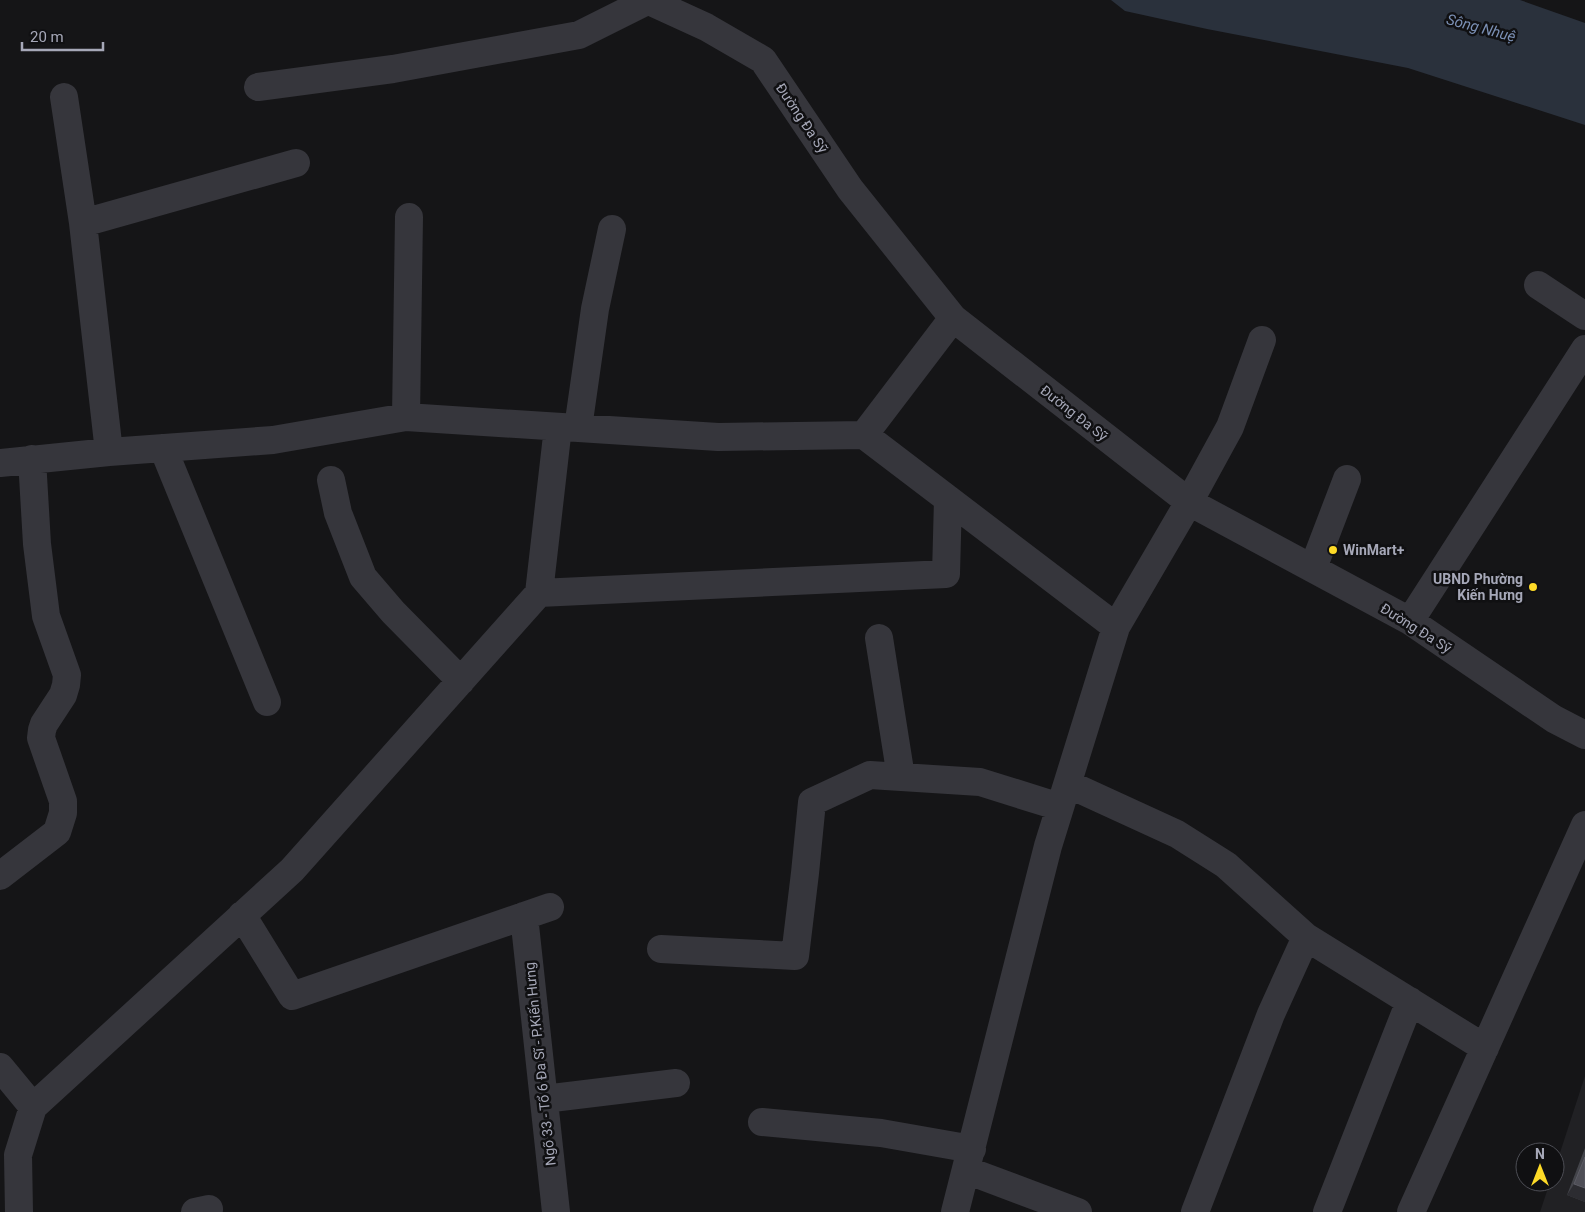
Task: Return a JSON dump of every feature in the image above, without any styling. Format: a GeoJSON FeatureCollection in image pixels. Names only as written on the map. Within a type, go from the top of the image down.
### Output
{"type":"FeatureCollection","features":[{"type":"Feature","properties":{"kind":"street"},"geometry":{"type":"LineString","coordinates":[[258,87],[393,68],[579,35],[647,0]]}},
{"type":"Feature","properties":{"kind":"street","name":"Đường Đa Sỹ"},"geometry":{"type":"LineString","coordinates":[[647,0],[706,27],[763,60],[850,189],[953,318],[1189,502],[1410,621],[1554,719],[1585,735]]}},
{"type":"Feature","properties":{"kind":"street"},"geometry":{"type":"LineString","coordinates":[[64,97],[83,223],[109,452]]}},
{"type":"Feature","properties":{"kind":"street"},"geometry":{"type":"LineString","coordinates":[[83,223],[296,163]]}},
{"type":"Feature","properties":{"kind":"street"},"geometry":{"type":"LineString","coordinates":[[406,417],[409,217]]}},
{"type":"Feature","properties":{"kind":"street"},"geometry":{"type":"LineString","coordinates":[[19,1212],[9,1157],[33,1107],[292,870],[539,593],[568,428],[596,309],[612,229]]}},
{"type":"Feature","properties":{"kind":"street"},"geometry":{"type":"LineString","coordinates":[[1538,285],[1585,316]]}},
{"type":"Feature","properties":{"kind":"street"},"geometry":{"type":"LineString","coordinates":[[864,434],[953,318]]}},
{"type":"Feature","properties":{"kind":"street"},"geometry":{"type":"LineString","coordinates":[[955,1212],[1046,855],[1116,627],[1189,502],[1230,427],[1262,340]]}},
{"type":"Feature","properties":{"kind":"street"},"geometry":{"type":"LineString","coordinates":[[1410,621],[1585,349]]}},
{"type":"Feature","properties":{"kind":"street"},"geometry":{"type":"LineString","coordinates":[[0,463],[109,452],[273,440],[406,417],[718,437],[864,434],[1116,627]]}},
{"type":"Feature","properties":{"kind":"street"},"geometry":{"type":"LineString","coordinates":[[163,448],[267,702]]}},
{"type":"Feature","properties":{"kind":"street"},"geometry":{"type":"LineString","coordinates":[[0,876],[57,832],[63,813],[63,802],[41,738],[44,724],[63,695],[67,675],[46,616],[37,544],[32,459]]}},
{"type":"Feature","properties":{"kind":"street"},"geometry":{"type":"LineString","coordinates":[[1313,568],[1347,479]]}},
{"type":"Feature","properties":{"kind":"street"},"geometry":{"type":"LineString","coordinates":[[331,480],[338,513],[363,577],[393,612],[461,681]]}},
{"type":"Feature","properties":{"kind":"street"},"geometry":{"type":"LineString","coordinates":[[539,593],[946,574],[948,499]]}},
{"type":"Feature","properties":{"kind":"street"},"geometry":{"type":"LineString","coordinates":[[879,638],[901,776]]}},
{"type":"Feature","properties":{"kind":"street"},"geometry":{"type":"LineString","coordinates":[[661,949],[795,956],[812,802],[870,775],[980,782],[1064,796],[1177,834],[1226,865],[1306,937],[1485,1048]]}},
{"type":"Feature","properties":{"kind":"street"},"geometry":{"type":"LineString","coordinates":[[1411,1212],[1585,825]]}},
{"type":"Feature","properties":{"kind":"street"},"geometry":{"type":"LineString","coordinates":[[242,916],[292,996],[550,907]]}},
{"type":"Feature","properties":{"kind":"street","name":"Ngõ 33 - Tổ 6 Đa Sĩ - P.Kiến Hưng"},"geometry":{"type":"LineString","coordinates":[[524,916],[556,1212]]}},
{"type":"Feature","properties":{"kind":"street"},"geometry":{"type":"LineString","coordinates":[[1195,1212],[1271,1014],[1306,937]]}},
{"type":"Feature","properties":{"kind":"street"},"geometry":{"type":"LineString","coordinates":[[1327,1212],[1410,1001]]}},
{"type":"Feature","properties":{"kind":"street"},"geometry":{"type":"LineString","coordinates":[[0,1067],[33,1107]]}},
{"type":"Feature","properties":{"kind":"street"},"geometry":{"type":"LineString","coordinates":[[544,1099],[676,1083]]}},
{"type":"Feature","properties":{"kind":"street"},"geometry":{"type":"LineString","coordinates":[[762,1122],[882,1133],[969,1160],[1078,1212]]}},
{"type":"Feature","properties":{"kind":"shaded area"},"geometry":{"type":"Polygon","coordinates":[[[1585,1076],[1585,1212],[1540,1212],[1547,1192],[1565,1192],[1565,1142],[1563,1142],[1585,1076]]]}},
{"type":"Feature","properties":{"kind":"water","name":"Sông Nhuệ"},"geometry":{"type":"Polygon","coordinates":[[[1111,0],[1520,0],[1585,23],[1585,125],[1408,68],[1125,11],[1111,0]]]}},
{"type":"Feature","properties":{"kind":"building"},"geometry":{"type":"Polygon","coordinates":[[[1585,1157],[1585,1188],[1574,1184],[1585,1157]]]}},
{"type":"Feature","properties":{"kind":"place","name":"WinMart+"},"geometry":{"type":"Point","coordinates":[1333,550]}},
{"type":"Feature","properties":{"kind":"place","name":"UBND Phường Kiến Hưng"},"geometry":{"type":"Point","coordinates":[1533,587]}}]}
